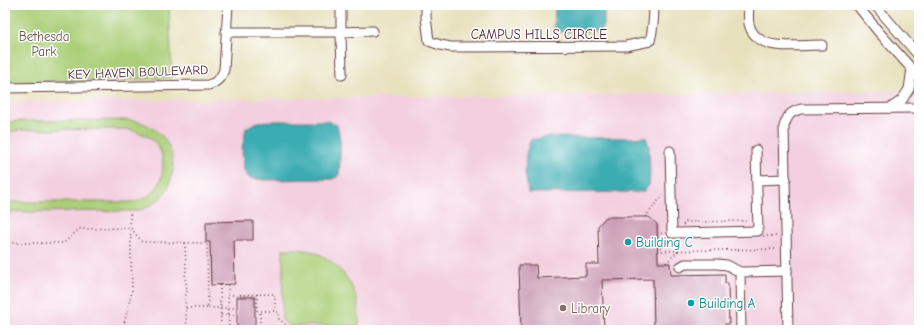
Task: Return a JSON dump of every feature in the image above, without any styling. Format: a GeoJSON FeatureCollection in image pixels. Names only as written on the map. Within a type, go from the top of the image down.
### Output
{"type":"FeatureCollection","features":[{"type":"Feature","properties":{"kind":"street","name":"KEY HAVEN BOULEVARD"},"geometry":{"type":"LineString","coordinates":[[5,88],[208,85],[214,83],[222,76],[224,70],[228,5]]}},
{"type":"Feature","properties":{"kind":"street"},"geometry":{"type":"LineString","coordinates":[[341,5],[342,75]]}},
{"type":"Feature","properties":{"kind":"street","name":"CAMPUS HILLS CIRCLE"},"geometry":{"type":"LineString","coordinates":[[426,5],[429,41],[451,47],[626,46],[638,44],[650,41],[654,24],[654,5]]}},
{"type":"Feature","properties":{"kind":"street"},"geometry":{"type":"LineString","coordinates":[[749,5],[748,18],[750,27],[760,40],[776,45],[822,45]]}},
{"type":"Feature","properties":{"kind":"street"},"geometry":{"type":"LineString","coordinates":[[857,5],[919,77]]}},
{"type":"Feature","properties":{"kind":"street"},"geometry":{"type":"LineString","coordinates":[[875,5],[919,56]]}},
{"type":"Feature","properties":{"kind":"street"},"geometry":{"type":"LineString","coordinates":[[226,32],[373,31]]}},
{"type":"Feature","properties":{"kind":"street"},"geometry":{"type":"LineString","coordinates":[[891,108],[902,100],[909,89],[912,69]]}},
{"type":"Feature","properties":{"kind":"street"},"geometry":{"type":"LineString","coordinates":[[788,330],[784,126],[787,118],[793,112],[801,109],[919,108]]}},
{"type":"Feature","properties":{"kind":"street"},"geometry":{"type":"LineString","coordinates":[[670,151],[672,233],[758,232],[756,150]]}},
{"type":"Feature","properties":{"kind":"street"},"geometry":{"type":"LineString","coordinates":[[757,180],[786,180]]}},
{"type":"Feature","properties":{"kind":"street"},"geometry":{"type":"LineString","coordinates":[[680,267],[685,264],[717,264],[727,265],[740,272],[787,271]]}},
{"type":"Feature","properties":{"kind":"street"},"geometry":{"type":"LineString","coordinates":[[740,272],[742,330]]}},
{"type":"Feature","properties":{"kind":"path"},"geometry":{"type":"LineString","coordinates":[[645,217],[671,186]]}},
{"type":"Feature","properties":{"kind":"path"},"geometry":{"type":"LineString","coordinates":[[124,330],[124,324],[132,291],[130,211]]}},
{"type":"Feature","properties":{"kind":"path"},"geometry":{"type":"LineString","coordinates":[[131,228],[142,242],[207,243],[208,308]]}},
{"type":"Feature","properties":{"kind":"path"},"geometry":{"type":"LineString","coordinates":[[5,243],[64,243],[79,229],[131,228]]}},
{"type":"Feature","properties":{"kind":"path"},"geometry":{"type":"LineString","coordinates":[[185,242],[185,277],[187,290],[185,299],[187,330]]}},
{"type":"Feature","properties":{"kind":"path"},"geometry":{"type":"LineString","coordinates":[[658,251],[782,249]]}},
{"type":"Feature","properties":{"kind":"path"},"geometry":{"type":"LineString","coordinates":[[228,284],[229,330]]}},
{"type":"Feature","properties":{"kind":"path"},"geometry":{"type":"LineString","coordinates":[[220,285],[221,330]]}},
{"type":"Feature","properties":{"kind":"path"},"geometry":{"type":"LineString","coordinates":[[257,294],[257,311],[275,311],[279,313],[279,319],[292,330]]}},
{"type":"Feature","properties":{"kind":"path"},"geometry":{"type":"LineString","coordinates":[[228,295],[275,294],[275,311]]}},
{"type":"Feature","properties":{"kind":"path"},"geometry":{"type":"LineString","coordinates":[[186,308],[237,308]]}},
{"type":"Feature","properties":{"kind":"path"},"geometry":{"type":"LineString","coordinates":[[260,311],[260,330]]}},
{"type":"Feature","properties":{"kind":"path"},"geometry":{"type":"LineString","coordinates":[[221,315],[237,315]]}},
{"type":"Feature","properties":{"kind":"shaded area"},"geometry":{"type":"Polygon","coordinates":[[[899,91],[919,96],[919,330],[5,330],[5,102],[899,91]]]}},
{"type":"Feature","properties":{"kind":"green space","name":"Bethesda Park"},"geometry":{"type":"Polygon","coordinates":[[[5,5],[169,5],[172,78],[5,83],[5,5]]]}},
{"type":"Feature","properties":{"kind":"green space"},"geometry":{"type":"Polygon","coordinates":[[[128,120],[144,124],[154,129],[167,143],[170,150],[173,165],[171,181],[163,195],[156,202],[136,211],[5,212],[5,200],[13,202],[135,202],[149,195],[156,189],[161,178],[163,171],[163,159],[159,147],[149,137],[127,129],[20,130],[5,133],[5,123],[20,121],[128,120]]]}},
{"type":"Feature","properties":{"kind":"green space"},"geometry":{"type":"Polygon","coordinates":[[[283,249],[315,252],[326,258],[339,269],[350,283],[356,298],[359,311],[359,325],[289,326],[282,320],[283,249]]]}},
{"type":"Feature","properties":{"kind":"water"},"geometry":{"type":"Polygon","coordinates":[[[555,5],[604,5],[604,24],[600,31],[558,32],[554,30],[555,5]]]}},
{"type":"Feature","properties":{"kind":"water"},"geometry":{"type":"Polygon","coordinates":[[[327,121],[337,125],[340,143],[339,176],[332,179],[264,180],[249,178],[243,168],[242,149],[246,128],[257,122],[327,121]]]}},
{"type":"Feature","properties":{"kind":"water"},"geometry":{"type":"Polygon","coordinates":[[[548,137],[646,137],[649,146],[649,185],[643,192],[528,193],[525,171],[526,154],[530,140],[548,137]]]}},
{"type":"Feature","properties":{"kind":"building"},"geometry":{"type":"Polygon","coordinates":[[[606,217],[649,217],[657,224],[658,263],[670,263],[671,275],[725,274],[725,283],[728,283],[729,324],[725,324],[725,330],[654,330],[653,279],[602,280],[604,330],[521,330],[519,265],[536,265],[537,278],[586,276],[586,264],[599,264],[598,226],[606,217]]]}},
{"type":"Feature","properties":{"kind":"building"},"geometry":{"type":"Polygon","coordinates":[[[253,221],[253,240],[234,240],[235,284],[211,285],[210,242],[206,242],[206,222],[253,221]]]}},
{"type":"Feature","properties":{"kind":"building"},"geometry":{"type":"Polygon","coordinates":[[[237,297],[255,297],[255,328],[237,328],[237,297]]]}},
{"type":"Feature","properties":{"kind":"place","name":"Building C"},"geometry":{"type":"Point","coordinates":[628,242]}},
{"type":"Feature","properties":{"kind":"place","name":"Building A"},"geometry":{"type":"Point","coordinates":[691,303]}},
{"type":"Feature","properties":{"kind":"place","name":"Library"},"geometry":{"type":"Point","coordinates":[563,308]}}]}
